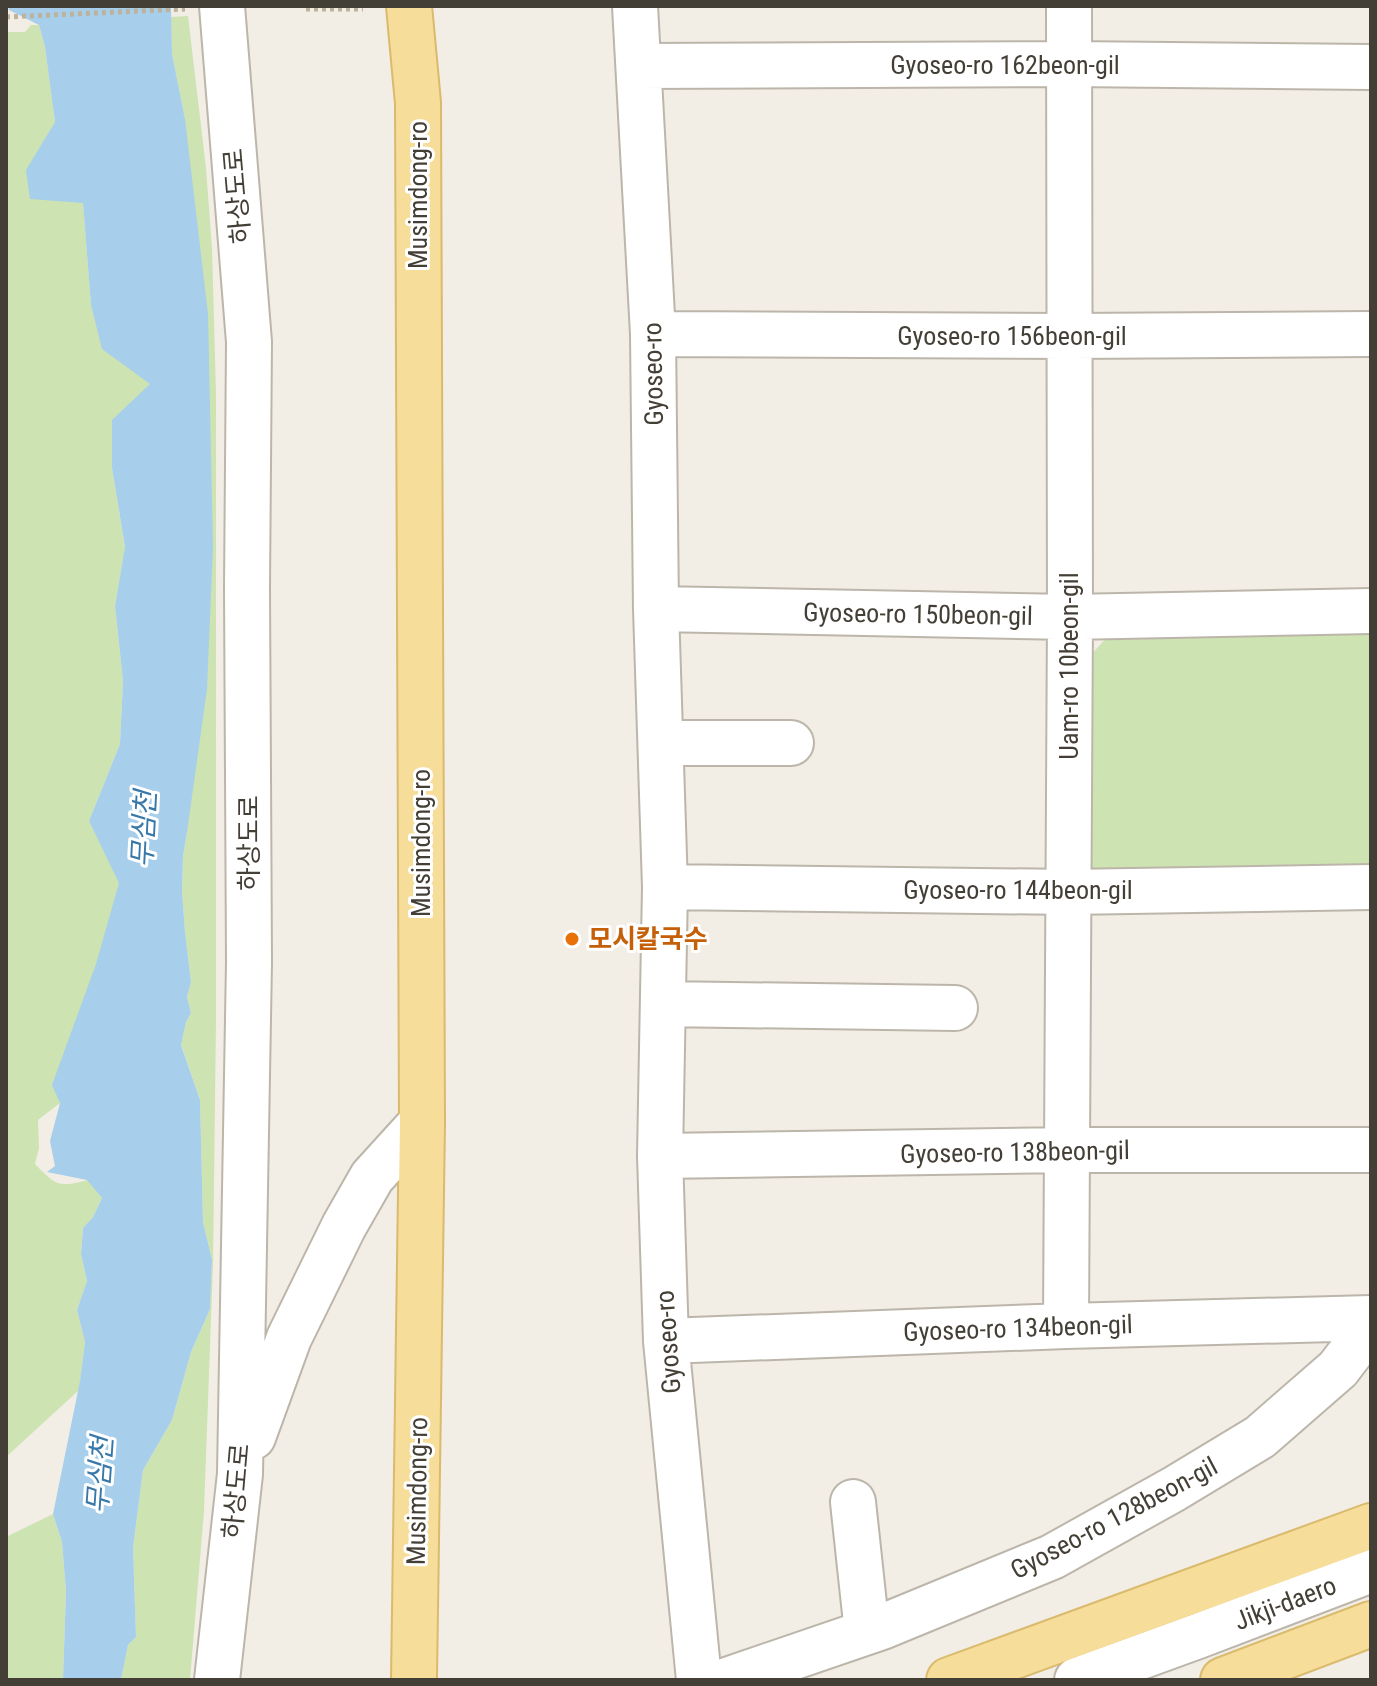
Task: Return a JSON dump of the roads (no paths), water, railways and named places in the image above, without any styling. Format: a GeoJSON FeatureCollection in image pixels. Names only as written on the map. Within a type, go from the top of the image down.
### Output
{"type":"FeatureCollection","features":[{"type":"Feature","properties":{"kind":"main road","name":"Musimdong-ro"},"geometry":{"type":"LineString","coordinates":[[409,6],[418,119],[422,1122],[414,1680]]}},
{"type":"Feature","properties":{"kind":"main road"},"geometry":{"type":"LineString","coordinates":[[949,1680],[1371,1526]]}},
{"type":"Feature","properties":{"kind":"main road"},"geometry":{"type":"LineString","coordinates":[[1223,1680],[1371,1624]]}},
{"type":"Feature","properties":{"kind":"street","name":"Gyoseo-ro"},"geometry":{"type":"LineString","coordinates":[[635,6],[653,334],[656,609],[665,887],[660,1156],[666,1341],[699,1680]]}},
{"type":"Feature","properties":{"kind":"street","name":"Uam-ro 10beon-gil"},"geometry":{"type":"LineString","coordinates":[[1066,1326],[1069,6]]}},
{"type":"Feature","properties":{"kind":"street","name":"하상도로"},"geometry":{"type":"LineString","coordinates":[[206,8],[249,342],[249,962],[240,1474],[217,1680]]}},
{"type":"Feature","properties":{"kind":"street","name":"Gyoseo-ro 162beon-gil"},"geometry":{"type":"LineString","coordinates":[[639,66],[1069,64],[1371,67]]}},
{"type":"Feature","properties":{"kind":"street","name":"Gyoseo-ro 156beon-gil"},"geometry":{"type":"LineString","coordinates":[[653,334],[1371,334]]}},
{"type":"Feature","properties":{"kind":"street","name":"Gyoseo-ro 150beon-gil"},"geometry":{"type":"LineString","coordinates":[[656,609],[1070,617],[1371,611]]}},
{"type":"Feature","properties":{"kind":"street"},"geometry":{"type":"LineString","coordinates":[[661,743],[791,743]]}},
{"type":"Feature","properties":{"kind":"street","name":"Gyoseo-ro 144beon-gil"},"geometry":{"type":"LineString","coordinates":[[665,887],[1068,892],[1371,887]]}},
{"type":"Feature","properties":{"kind":"street"},"geometry":{"type":"LineString","coordinates":[[663,1004],[955,1008]]}},
{"type":"Feature","properties":{"kind":"street"},"geometry":{"type":"LineString","coordinates":[[240,1474],[289,1338],[344,1226],[372,1177],[422,1122]]}},
{"type":"Feature","properties":{"kind":"street","name":"Gyoseo-ro 138beon-gil"},"geometry":{"type":"LineString","coordinates":[[660,1156],[1067,1150],[1371,1150]]}},
{"type":"Feature","properties":{"kind":"street","name":"Gyoseo-ro 134beon-gil"},"geometry":{"type":"LineString","coordinates":[[666,1341],[1066,1326],[1366,1344]]}},
{"type":"Feature","properties":{"kind":"street","name":"Gyoseo-ro 128beon-gil"},"geometry":{"type":"LineString","coordinates":[[727,1680],[867,1632],[1052,1557],[1260,1437],[1366,1344]]}},
{"type":"Feature","properties":{"kind":"street"},"geometry":{"type":"LineString","coordinates":[[853,1502],[867,1632]]}},
{"type":"Feature","properties":{"kind":"street","name":"Jikji-daero"},"geometry":{"type":"LineString","coordinates":[[1077,1680],[1371,1570]]}},
{"type":"Feature","properties":{"kind":"water","name":"무심천"},"geometry":{"type":"Polygon","coordinates":[[[8,6],[171,6],[172,54],[185,119],[208,314],[213,547],[207,689],[183,856],[182,892],[191,982],[187,997],[191,1013],[181,1045],[200,1100],[203,1222],[212,1260],[210,1309],[191,1352],[172,1420],[143,1470],[133,1548],[136,1637],[128,1645],[121,1680],[63,1680],[66,1591],[62,1542],[53,1514],[85,1342],[77,1310],[87,1281],[81,1254],[83,1228],[93,1217],[102,1198],[87,1180],[47,1172],[55,1166],[50,1141],[60,1103],[52,1085],[96,964],[119,883],[89,821],[120,744],[123,681],[115,606],[125,547],[112,468],[112,420],[150,384],[102,349],[91,305],[83,203],[30,199],[26,170],[55,122],[39,25],[9,10],[8,6]]]}},
{"type":"Feature","properties":{"kind":"place","name":"모시칼국수"},"geometry":{"type":"Point","coordinates":[572,939]}}]}
